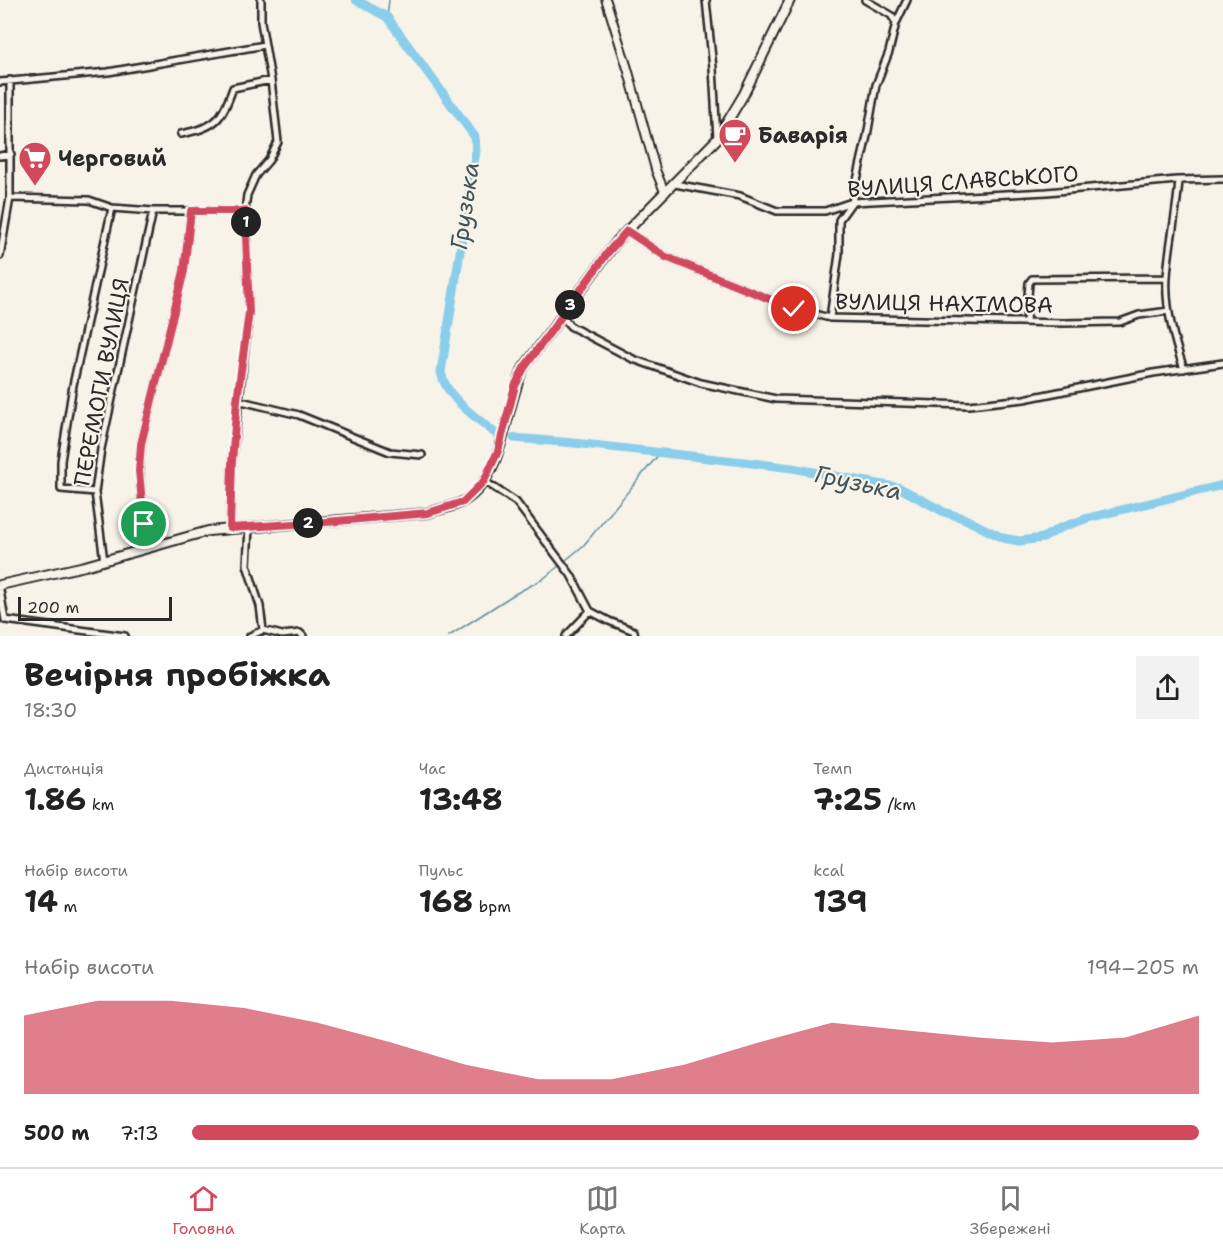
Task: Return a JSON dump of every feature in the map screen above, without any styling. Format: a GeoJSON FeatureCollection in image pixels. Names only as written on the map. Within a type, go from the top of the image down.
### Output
{"type":"FeatureCollection","features":[{"type":"Feature","properties":{"kind":"main road"},"geometry":{"type":"LineString","coordinates":[[0,585],[104,561],[208,531],[428,513],[463,502],[484,481],[498,451],[515,386],[524,368],[609,251],[717,139],[744,94],[790,0]]}},
{"type":"Feature","properties":{"kind":"street"},"geometry":{"type":"LineString","coordinates":[[230,528],[237,400],[249,312],[245,211],[247,195],[256,175],[269,160],[279,142],[261,22],[261,0]]}},
{"type":"Feature","properties":{"kind":"street"},"geometry":{"type":"LineString","coordinates":[[606,0],[656,171],[665,193]]}},
{"type":"Feature","properties":{"kind":"street"},"geometry":{"type":"LineString","coordinates":[[865,0],[891,15],[896,23]]}},
{"type":"Feature","properties":{"kind":"street"},"geometry":{"type":"LineString","coordinates":[[830,318],[839,254],[839,220],[852,202],[876,85],[889,52],[896,23],[907,0]]}},
{"type":"Feature","properties":{"kind":"street"},"geometry":{"type":"LineString","coordinates":[[707,1],[717,139]]}},
{"type":"Feature","properties":{"kind":"street"},"geometry":{"type":"LineString","coordinates":[[0,82],[108,72],[265,45]]}},
{"type":"Feature","properties":{"kind":"street"},"geometry":{"type":"LineString","coordinates":[[0,256],[1,237],[10,198],[10,80]]}},
{"type":"Feature","properties":{"kind":"street"},"geometry":{"type":"LineString","coordinates":[[181,134],[203,128],[221,118],[233,88],[271,80]]}},
{"type":"Feature","properties":{"kind":"street"},"geometry":{"type":"LineString","coordinates":[[0,156],[11,154]]}},
{"type":"Feature","properties":{"kind":"street"},"geometry":{"type":"LineString","coordinates":[[660,178],[675,184]]}},
{"type":"Feature","properties":{"kind":"street","name":"ВУЛИЦЯ СЛАВСЬКОГО"},"geometry":{"type":"LineString","coordinates":[[675,184],[740,196],[777,211],[825,211],[852,202],[1047,192],[1179,180],[1223,179]]}},
{"type":"Feature","properties":{"kind":"street"},"geometry":{"type":"LineString","coordinates":[[1179,180],[1167,278],[1169,310],[1178,355],[1184,369]]}},
{"type":"Feature","properties":{"kind":"street"},"geometry":{"type":"LineString","coordinates":[[10,198],[89,200],[112,208],[153,211],[245,211]]}},
{"type":"Feature","properties":{"kind":"street"},"geometry":{"type":"LineString","coordinates":[[95,492],[61,489],[61,462],[73,385],[112,208]]}},
{"type":"Feature","properties":{"kind":"street","name":"ПЕРЕМОГИ ВУЛИЦЯ"},"geometry":{"type":"LineString","coordinates":[[104,561],[95,492],[101,449],[153,211]]}},
{"type":"Feature","properties":{"kind":"street"},"geometry":{"type":"LineString","coordinates":[[152,546],[144,524],[139,471],[141,444],[184,271],[191,211]]}},
{"type":"Feature","properties":{"kind":"street","name":"ВУЛИЦЯ НАХІМОВА"},"geometry":{"type":"LineString","coordinates":[[627,231],[666,257],[794,309],[830,318],[1120,322],[1139,315],[1169,310]]}},
{"type":"Feature","properties":{"kind":"street"},"geometry":{"type":"LineString","coordinates":[[1026,321],[1029,283],[1032,279],[1167,278]]}},
{"type":"Feature","properties":{"kind":"street"},"geometry":{"type":"LineString","coordinates":[[562,316],[570,326],[633,359],[701,383],[776,399],[969,405],[1024,399],[1223,363]]}},
{"type":"Feature","properties":{"kind":"street"},"geometry":{"type":"LineString","coordinates":[[237,400],[300,415],[390,452],[422,455]]}},
{"type":"Feature","properties":{"kind":"street"},"geometry":{"type":"LineString","coordinates":[[484,481],[516,502],[571,575],[590,611],[634,633]]}},
{"type":"Feature","properties":{"kind":"street"},"geometry":{"type":"LineString","coordinates":[[249,526],[247,565],[260,606],[263,630]]}},
{"type":"Feature","properties":{"kind":"street"},"geometry":{"type":"LineString","coordinates":[[0,590],[5,620],[125,636]]}},
{"type":"Feature","properties":{"kind":"street"},"geometry":{"type":"LineString","coordinates":[[566,636],[590,611]]}},
{"type":"Feature","properties":{"kind":"street"},"geometry":{"type":"LineString","coordinates":[[250,636],[263,630],[282,635],[300,633],[303,636]]}},
{"type":"Feature","properties":{"kind":"waterway","name":"Грузька"},"geometry":{"type":"LineString","coordinates":[[356,0],[387,17],[475,137],[476,151],[441,372],[444,382],[456,399],[497,435]]}},
{"type":"Feature","properties":{"kind":"waterway"},"geometry":{"type":"LineString","coordinates":[[387,17],[389,0]]}},
{"type":"Feature","properties":{"kind":"waterway","name":"Грузька"},"geometry":{"type":"LineString","coordinates":[[514,438],[792,468],[900,488],[944,512],[963,518],[1003,538],[1019,541],[1043,538],[1060,528],[1088,518],[1223,485]]}},
{"type":"Feature","properties":{"kind":"waterway"},"geometry":{"type":"LineString","coordinates":[[449,636],[513,595],[543,579],[583,546],[660,453]]}},
{"type":"Feature","properties":{"kind":"place","name":"Баварія"},"geometry":{"type":"Point","coordinates":[735,164]}},
{"type":"Feature","properties":{"kind":"place","name":"Черговий"},"geometry":{"type":"Point","coordinates":[35,187]}},
{"type":"Feature","properties":{"kind":"route"},"geometry":{"type":"LineString","coordinates":[[144,524],[139,471],[141,444],[184,271],[191,211],[245,211],[249,312],[237,400],[230,528],[428,513],[463,502],[484,481],[498,451],[515,386],[524,368],[609,251],[627,231],[666,257],[794,309]]}}]}
